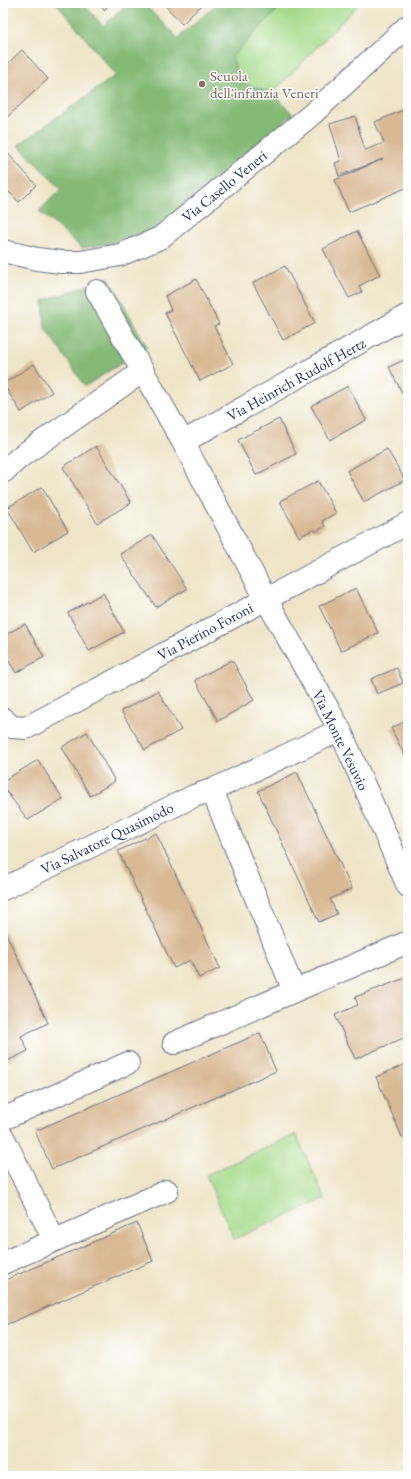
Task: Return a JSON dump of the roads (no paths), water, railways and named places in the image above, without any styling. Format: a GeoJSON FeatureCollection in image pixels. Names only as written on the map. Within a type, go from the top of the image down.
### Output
{"type":"FeatureCollection","features":[{"type":"Feature","properties":{"kind":"street","name":"Via Casello Veneri"},"geometry":{"type":"LineString","coordinates":[[3,251],[37,259],[61,262],[80,262],[120,255],[160,238],[311,115],[408,26]]}},
{"type":"Feature","properties":{"kind":"street"},"geometry":{"type":"LineString","coordinates":[[97,291],[183,442],[266,599]]}},
{"type":"Feature","properties":{"kind":"street","name":"Via Heinrich Rudolf Hertz"},"geometry":{"type":"LineString","coordinates":[[183,442],[408,316]]}},
{"type":"Feature","properties":{"kind":"street"},"geometry":{"type":"LineString","coordinates":[[3,472],[20,457],[143,371]]}},
{"type":"Feature","properties":{"kind":"street","name":"Via Pierino Foroni"},"geometry":{"type":"LineString","coordinates":[[3,719],[12,727],[26,728],[408,523]]}},
{"type":"Feature","properties":{"kind":"street","name":"Via Monte Vesuvio"},"geometry":{"type":"LineString","coordinates":[[266,599],[340,730],[408,886]]}},
{"type":"Feature","properties":{"kind":"street","name":"Via Salvatore Quasimodo"},"geometry":{"type":"LineString","coordinates":[[3,889],[194,796],[212,790],[340,730]]}},
{"type":"Feature","properties":{"kind":"street"},"geometry":{"type":"LineString","coordinates":[[212,790],[294,991]]}},
{"type":"Feature","properties":{"kind":"street"},"geometry":{"type":"LineString","coordinates":[[174,1043],[408,942]]}},
{"type":"Feature","properties":{"kind":"street"},"geometry":{"type":"LineString","coordinates":[[3,1120],[128,1063]]}},
{"type":"Feature","properties":{"kind":"street"},"geometry":{"type":"LineString","coordinates":[[3,1137],[54,1240]]}},
{"type":"Feature","properties":{"kind":"street"},"geometry":{"type":"LineString","coordinates":[[3,1263],[167,1191]]}},
{"type":"Feature","properties":{"kind":"place","name":"Scuola dell'infanzia Veneri"},"geometry":{"type":"Point","coordinates":[202,84]}}]}
